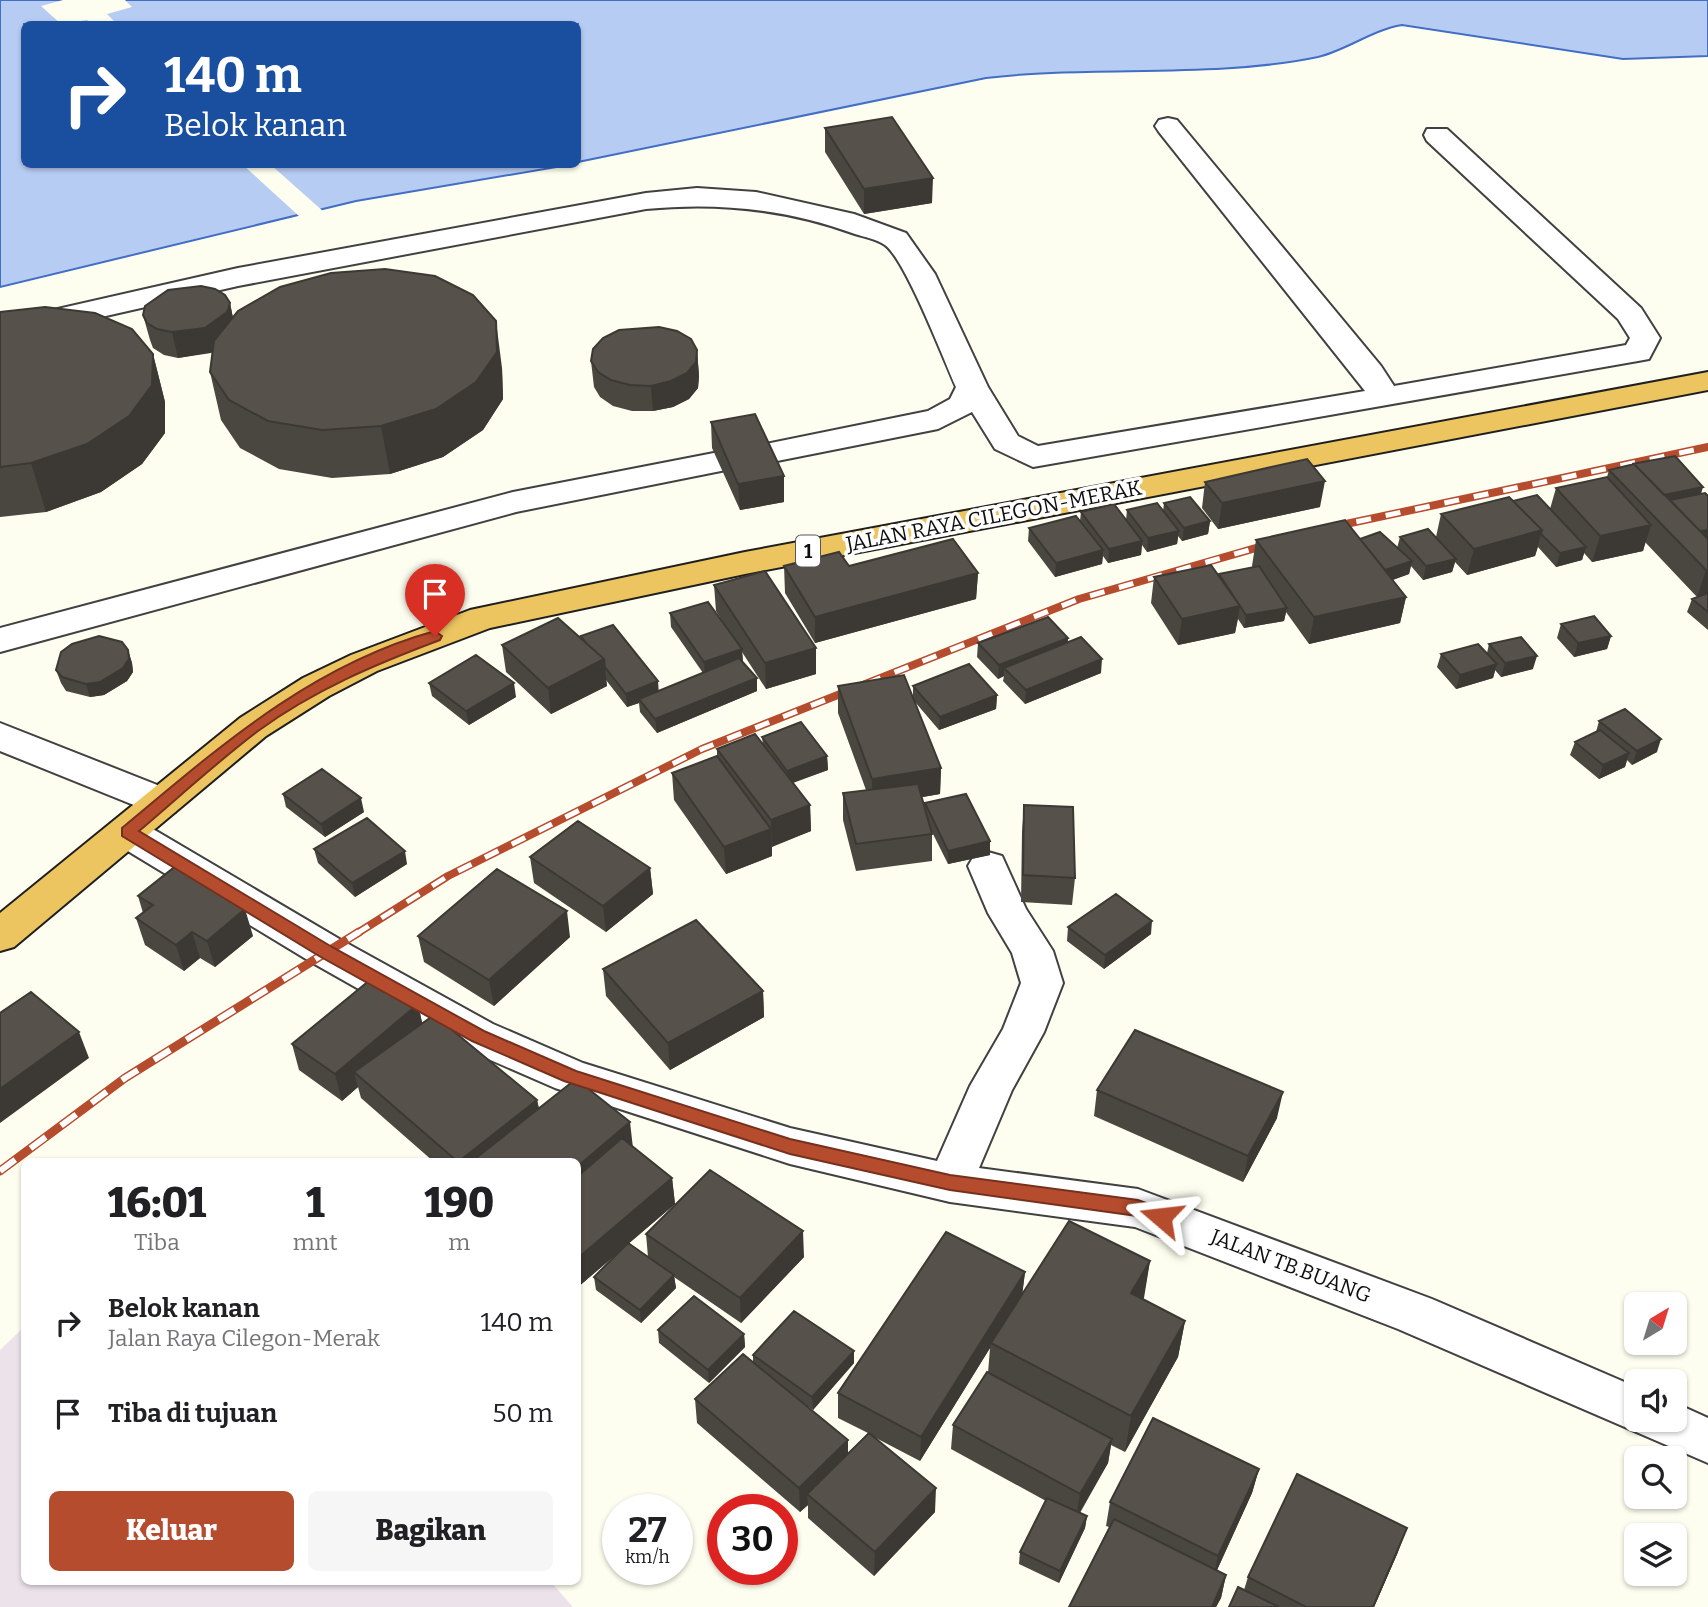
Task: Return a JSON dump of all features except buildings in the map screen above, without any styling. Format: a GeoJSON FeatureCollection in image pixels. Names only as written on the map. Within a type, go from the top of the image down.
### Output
{"type":"FeatureCollection","features":[{"type":"Feature","properties":{"kind":"highway","name":"JALAN RAYA CILEGON-MERAK"},"geometry":{"type":"LineString","coordinates":[[0,936],[253,727],[316,687],[364,663],[482,618],[745,563],[1708,381]]}},
{"type":"Feature","properties":{"kind":"street"},"geometry":{"type":"LineString","coordinates":[[1168,126],[1370,373],[1385,397]]}},
{"type":"Feature","properties":{"kind":"street"},"geometry":{"type":"LineString","coordinates":[[0,331],[238,277],[646,201],[697,196],[756,200],[844,220],[896,239],[920,274],[972,387],[1006,442],[1033,457],[1637,352],[1645,338],[1630,314],[1437,135]]}},
{"type":"Feature","properties":{"kind":"street"},"geometry":{"type":"LineString","coordinates":[[762,454],[937,419],[962,405],[972,387]]}},
{"type":"Feature","properties":{"kind":"street"},"geometry":{"type":"LineString","coordinates":[[0,640],[513,502],[719,462]]}},
{"type":"Feature","properties":{"kind":"street"},"geometry":{"type":"LineString","coordinates":[[0,736],[161,802]]}},
{"type":"Feature","properties":{"kind":"street","name":"JALAN TB.BUANG"},"geometry":{"type":"LineString","coordinates":[[127,832],[326,951],[478,1036],[570,1076],[790,1146],[950,1183],[1138,1208],[1415,1314],[1624,1405]]}},
{"type":"Feature","properties":{"kind":"street"},"geometry":{"type":"LineString","coordinates":[[950,1183],[992,1086],[1023,1032],[1042,983],[1032,951],[1008,913],[988,866]]}},
{"type":"Feature","properties":{"kind":"street"},"geometry":{"type":"LineString","coordinates":[[1687,1432],[1708,1441]]}},
{"type":"Feature","properties":{"kind":"shaded area"},"geometry":{"type":"Polygon","coordinates":[[[21,1330],[21,1585],[554,1585],[573,1607],[0,1607],[0,1350],[21,1330]]]}},
{"type":"Feature","properties":{"kind":"water"},"geometry":{"type":"Polygon","coordinates":[[[0,0],[1708,0],[1708,56],[1623,59],[1402,25],[1380,31],[1318,57],[1278,64],[986,78],[581,161],[581,21],[21,21],[21,168],[550,168],[356,201],[0,287],[0,0]]]}},
{"type":"Feature","properties":{"kind":"pier"},"geometry":{"type":"Polygon","coordinates":[[[63,0],[125,0],[132,7],[107,14],[114,21],[58,21],[41,6],[63,0]]]}},
{"type":"Feature","properties":{"kind":"pier"},"geometry":{"type":"Polygon","coordinates":[[[246,168],[274,168],[324,212],[300,217],[246,168]]]}},
{"type":"Feature","properties":{"kind":"railway"},"geometry":{"type":"LineString","coordinates":[[1327,528],[1708,447]]}},
{"type":"Feature","properties":{"kind":"railway"},"geometry":{"type":"LineString","coordinates":[[356,934],[448,876],[702,749],[1079,599],[1273,543]]}},
{"type":"Feature","properties":{"kind":"railway"},"geometry":{"type":"LineString","coordinates":[[0,1171],[125,1078],[359,932]]}},
{"type":"Feature","properties":{"kind":"route"},"geometry":{"type":"LineString","coordinates":[[435,636],[364,663],[316,687],[253,727],[127,832],[326,951],[478,1036],[570,1076],[790,1146],[950,1183],[1138,1208],[1161,1217]]}}]}
